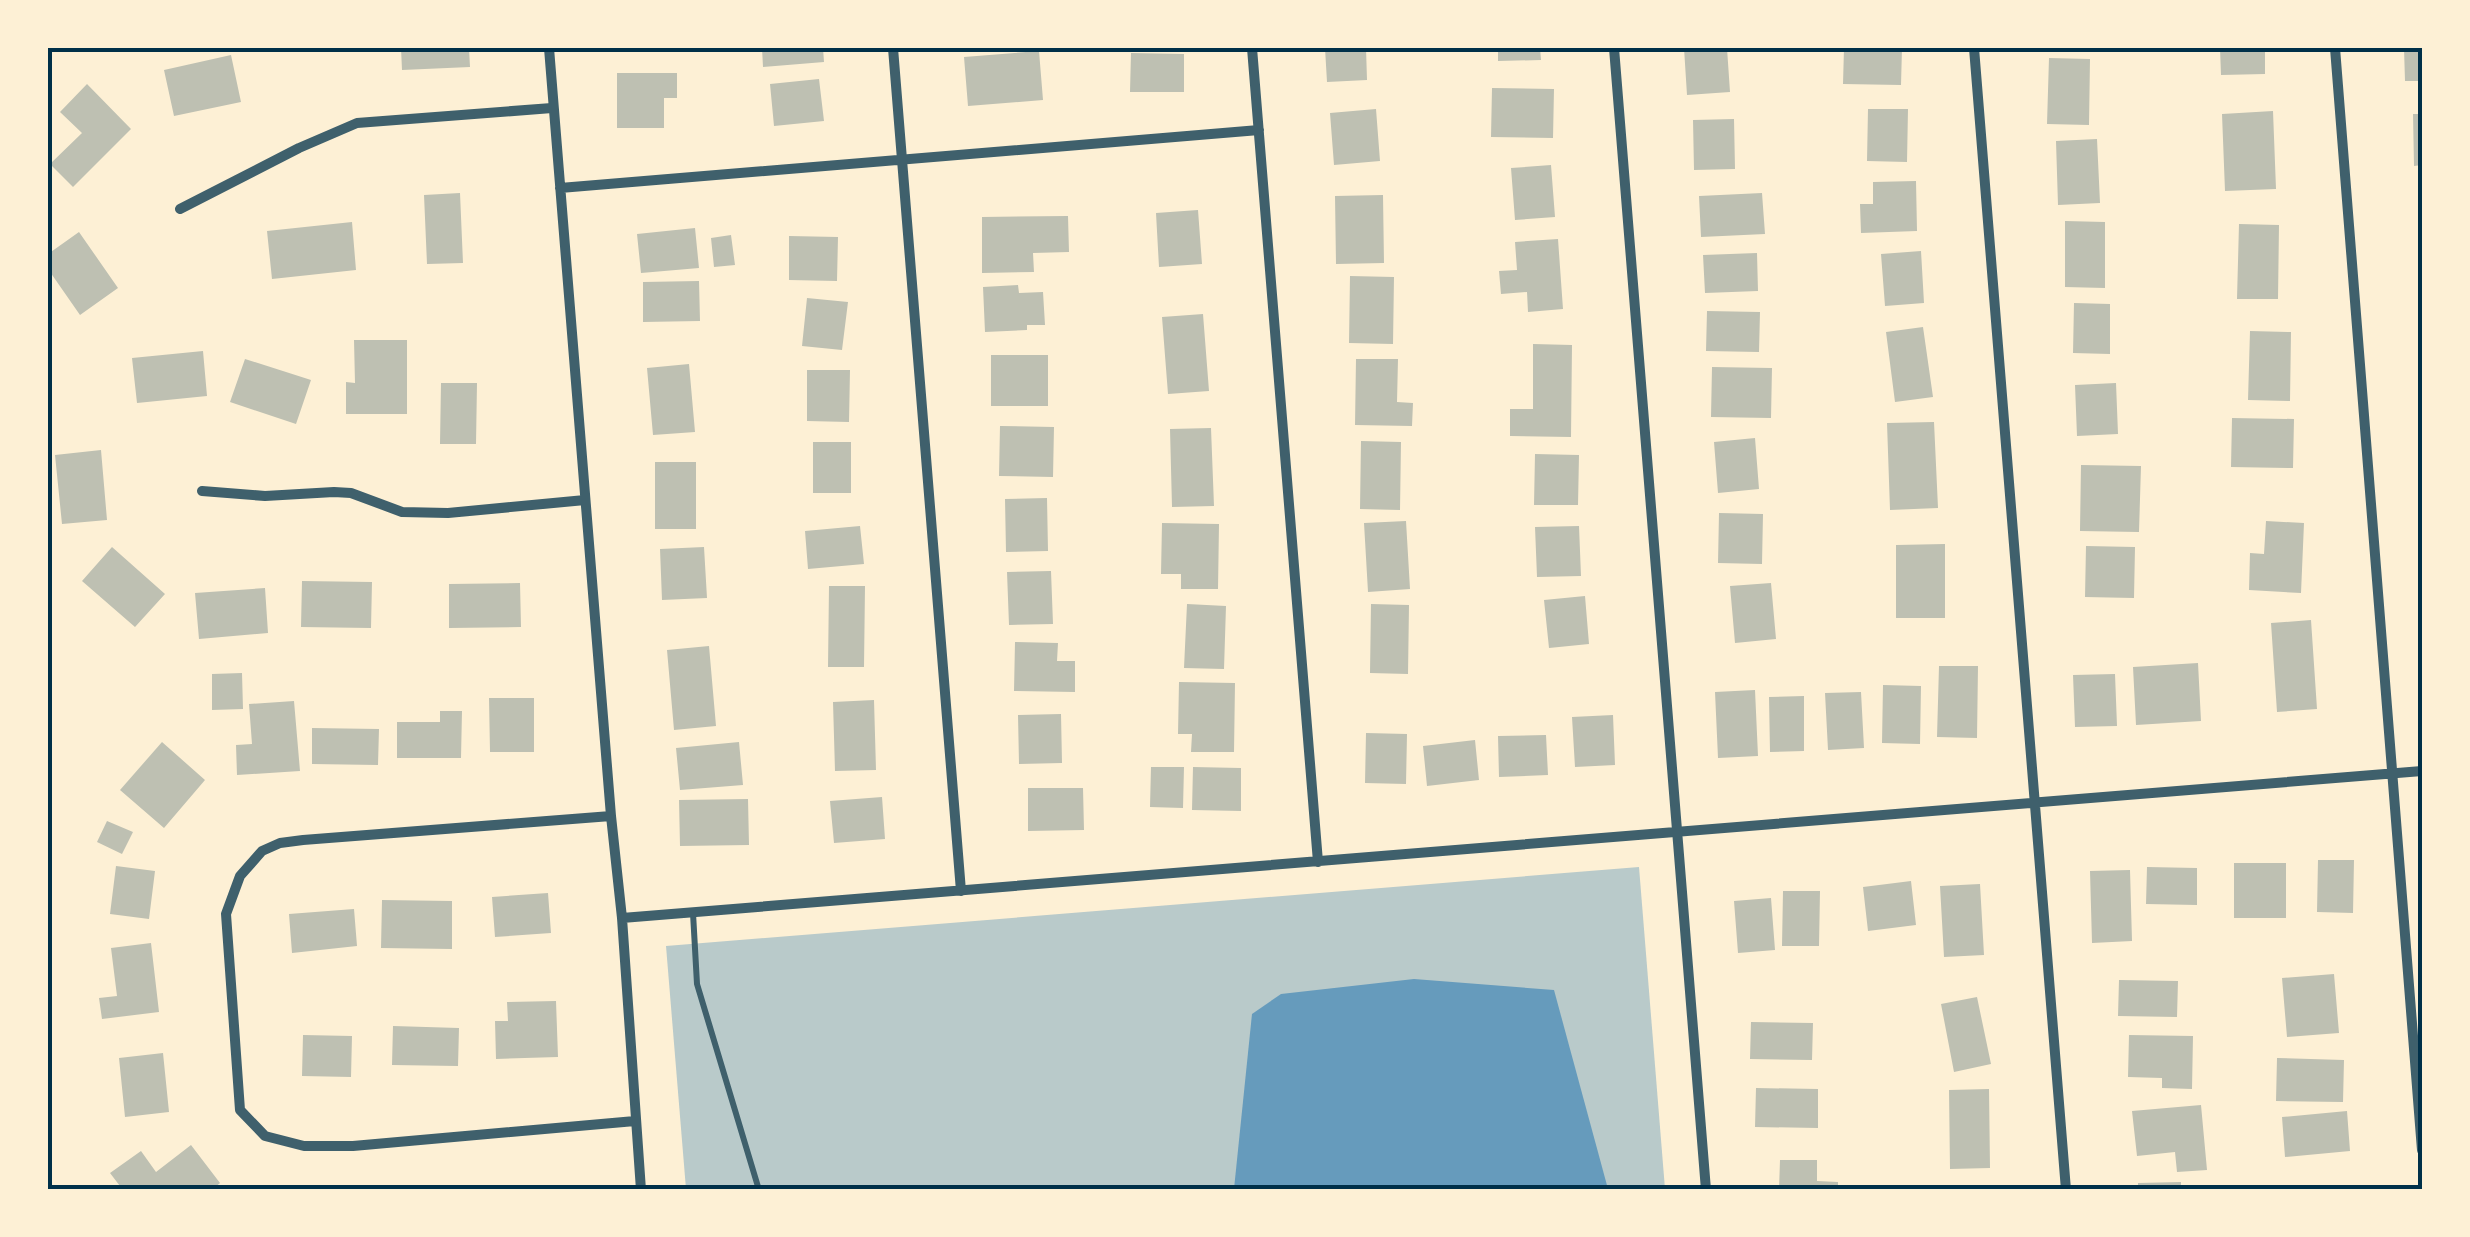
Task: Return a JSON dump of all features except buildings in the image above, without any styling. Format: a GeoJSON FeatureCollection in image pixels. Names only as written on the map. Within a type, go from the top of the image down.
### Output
{"type":"FeatureCollection","features":[{"type":"Feature","properties":{"kind":"street"},"geometry":{"type":"LineString","coordinates":[[549,48],[622,918],[640,1190]]}},
{"type":"Feature","properties":{"kind":"street"},"geometry":{"type":"LineString","coordinates":[[893,48],[962,892]]}},
{"type":"Feature","properties":{"kind":"street"},"geometry":{"type":"LineString","coordinates":[[1252,48],[1318,862]]}},
{"type":"Feature","properties":{"kind":"street"},"geometry":{"type":"LineString","coordinates":[[1614,48],[1706,1190]]}},
{"type":"Feature","properties":{"kind":"street"},"geometry":{"type":"LineString","coordinates":[[1974,48],[2066,1190]]}},
{"type":"Feature","properties":{"kind":"street"},"geometry":{"type":"LineString","coordinates":[[2335,48],[2422,1150]]}},
{"type":"Feature","properties":{"kind":"street"},"geometry":{"type":"LineString","coordinates":[[180,210],[356,123],[552,108]]}},
{"type":"Feature","properties":{"kind":"street"},"geometry":{"type":"LineString","coordinates":[[560,188],[1259,130]]}},
{"type":"Feature","properties":{"kind":"street"},"geometry":{"type":"LineString","coordinates":[[202,492],[265,496],[334,492],[402,512],[448,513],[585,500]]}},
{"type":"Feature","properties":{"kind":"street"},"geometry":{"type":"LineString","coordinates":[[622,918],[2422,772]]}},
{"type":"Feature","properties":{"kind":"street"},"geometry":{"type":"LineString","coordinates":[[611,816],[303,840],[262,852],[240,876],[226,914],[240,1110],[265,1136],[304,1146],[353,1146],[635,1121]]}},
{"type":"Feature","properties":{"kind":"lane"},"geometry":{"type":"LineString","coordinates":[[693,913],[697,984],[759,1190]]}},
{"type":"Feature","properties":{"kind":"shaded area"},"geometry":{"type":"Polygon","coordinates":[[[1639,867],[1665,1189],[686,1189],[666,946],[1639,867]]]}},
{"type":"Feature","properties":{"kind":"water"},"geometry":{"type":"Polygon","coordinates":[[[1414,979],[1554,990],[1608,1189],[1234,1189],[1252,1014],[1281,994],[1414,979]]]}}]}
